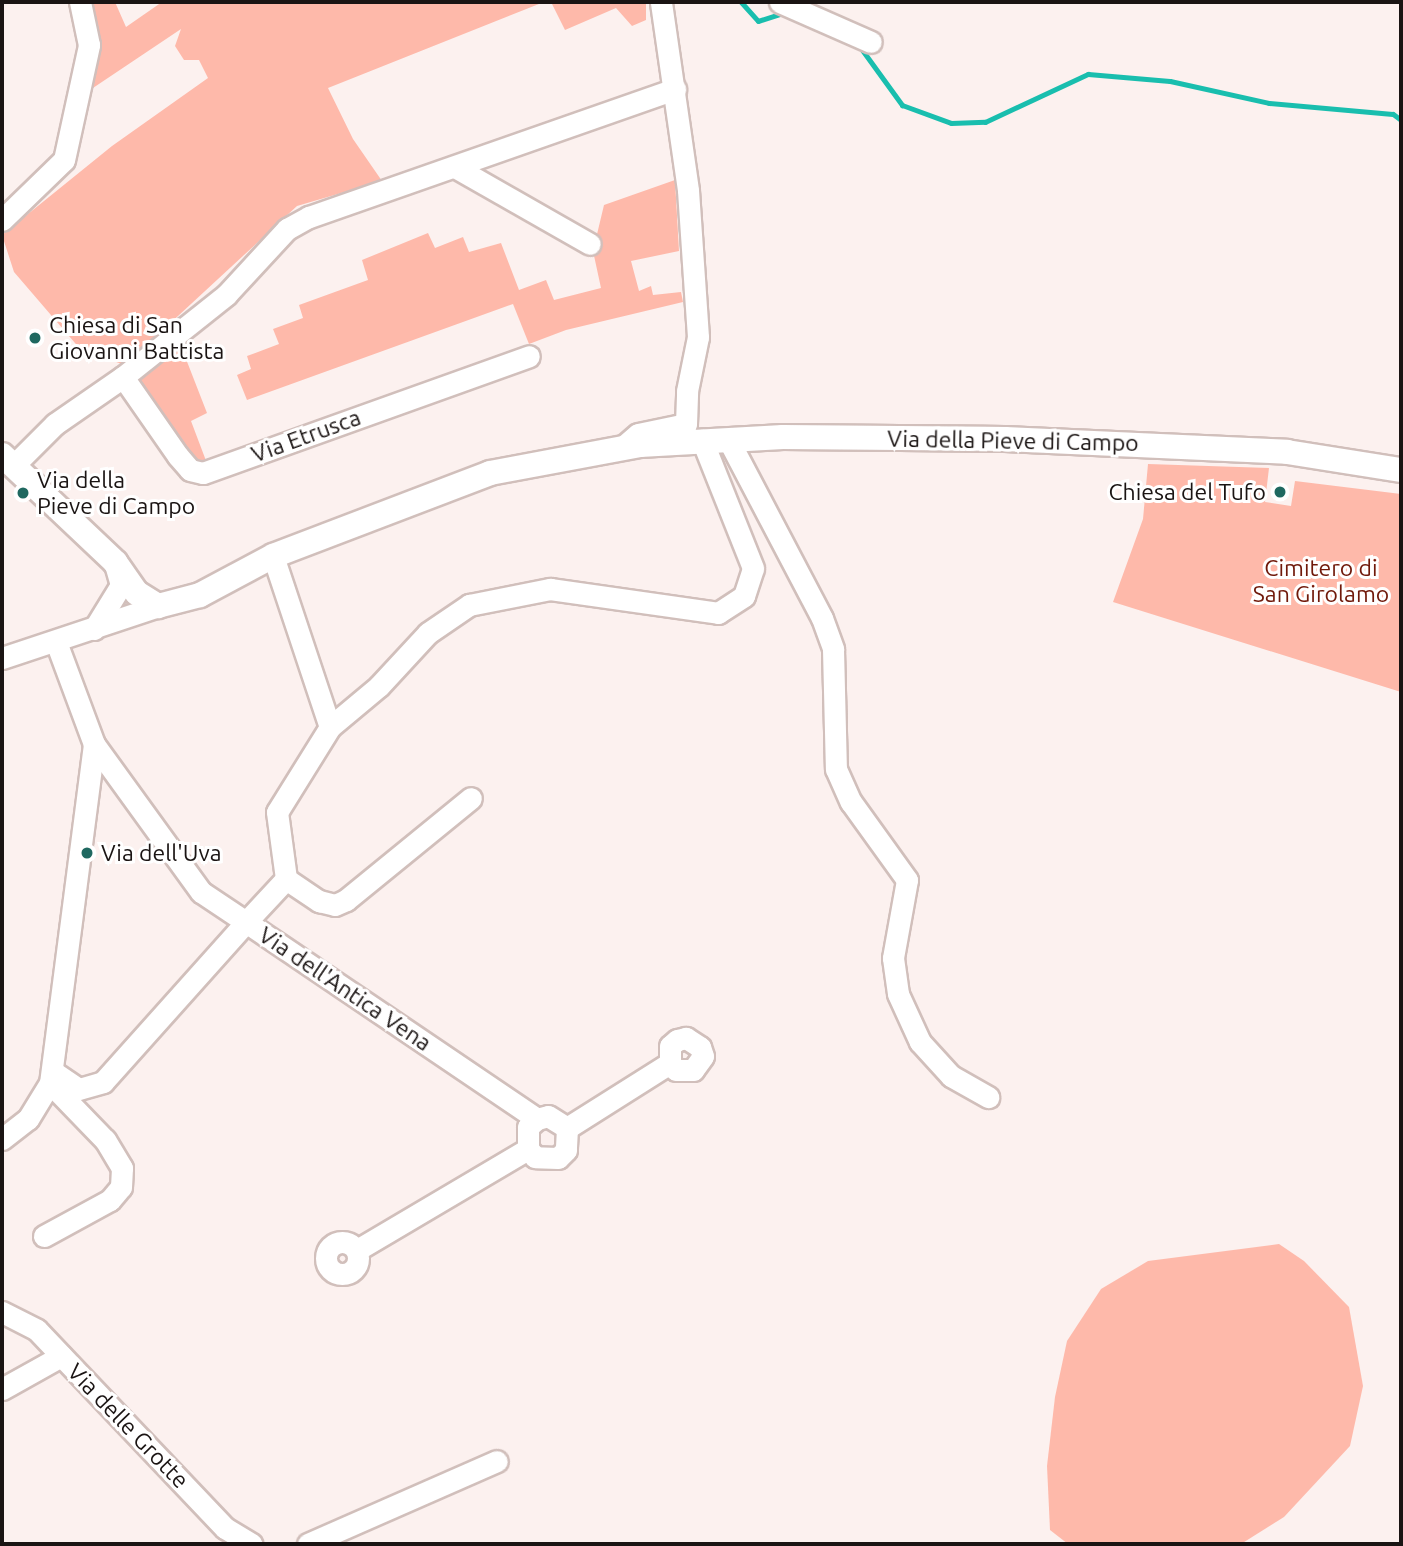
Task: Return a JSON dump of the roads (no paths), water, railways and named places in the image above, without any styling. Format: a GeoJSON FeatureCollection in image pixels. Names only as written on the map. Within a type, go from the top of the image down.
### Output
{"type":"FeatureCollection","features":[{"type":"Feature","properties":{"kind":"street"},"geometry":{"type":"LineString","coordinates":[[2,220],[64,160],[89,45],[80,2]]}},
{"type":"Feature","properties":{"kind":"street","name":"Via della Pieve di Campo"},"geometry":{"type":"LineString","coordinates":[[623,448],[632,437],[681,426],[688,418],[687,391],[698,337],[675,89],[661,2]]}},
{"type":"Feature","properties":{"kind":"street"},"geometry":{"type":"LineString","coordinates":[[780,2],[872,42]]}},
{"type":"Feature","properties":{"kind":"street"},"geometry":{"type":"LineString","coordinates":[[158,606],[137,593],[114,562],[8,460],[123,377],[226,295],[287,229],[309,217],[675,89]]}},
{"type":"Feature","properties":{"kind":"street"},"geometry":{"type":"LineString","coordinates":[[455,167],[590,244]]}},
{"type":"Feature","properties":{"kind":"street","name":"Via Etrusca"},"geometry":{"type":"LineString","coordinates":[[123,377],[178,456],[190,470],[203,473],[529,356]]}},
{"type":"Feature","properties":{"kind":"street","name":"Via della Pieve di Campo"},"geometry":{"type":"LineString","coordinates":[[2,658],[158,606],[200,595],[273,556],[490,473],[623,448],[702,440],[897,437],[1154,444],[1320,455],[1401,470]]}},
{"type":"Feature","properties":{"kind":"street"},"geometry":{"type":"LineString","coordinates":[[728,439],[822,618],[833,649],[836,769],[851,802],[906,880],[893,958],[898,994],[920,1042],[951,1076],[988,1097]]}},
{"type":"Feature","properties":{"kind":"street"},"geometry":{"type":"LineString","coordinates":[[471,798],[346,900],[335,905],[319,901],[286,878],[277,813],[330,727],[379,686],[428,633],[470,605],[550,589],[718,613],[744,596],[753,568],[702,440]]}},
{"type":"Feature","properties":{"kind":"street"},"geometry":{"type":"LineString","coordinates":[[273,556],[330,727]]}},
{"type":"Feature","properties":{"kind":"street"},"geometry":{"type":"LineString","coordinates":[[94,629],[121,585],[114,562]]}},
{"type":"Feature","properties":{"kind":"street"},"geometry":{"type":"LineString","coordinates":[[51,1077],[79,1089],[103,1082],[246,922],[201,891],[94,744],[56,642]]}},
{"type":"Feature","properties":{"kind":"street"},"geometry":{"type":"LineString","coordinates":[[2,1139],[28,1119],[51,1077],[94,744]]}},
{"type":"Feature","properties":{"kind":"street","name":"Via dell'Antica Vena"},"geometry":{"type":"LineString","coordinates":[[286,878],[246,922],[537,1119],[548,1116],[567,1128]]}},
{"type":"Feature","properties":{"kind":"street"},"geometry":{"type":"LineString","coordinates":[[537,1119],[525,1138],[527,1149],[547,1161],[558,1158],[566,1150],[567,1128],[670,1063]]}},
{"type":"Feature","properties":{"kind":"street"},"geometry":{"type":"LineString","coordinates":[[44,1236],[110,1200],[121,1187],[122,1168],[105,1140],[51,1077]]}},
{"type":"Feature","properties":{"kind":"street"},"geometry":{"type":"LineString","coordinates":[[357,1250],[527,1149]]}},
{"type":"Feature","properties":{"kind":"street","name":"Via delle Grotte"},"geometry":{"type":"LineString","coordinates":[[2,1312],[37,1330],[225,1528],[252,1544]]}},
{"type":"Feature","properties":{"kind":"street"},"geometry":{"type":"LineString","coordinates":[[2,1389],[61,1356]]}},
{"type":"Feature","properties":{"kind":"street"},"geometry":{"type":"LineString","coordinates":[[308,1544],[497,1461]]}},
{"type":"Feature","properties":{"kind":"waterway"},"geometry":{"type":"LineString","coordinates":[[741,2],[758,21],[786,12]]}},
{"type":"Feature","properties":{"kind":"waterway"},"geometry":{"type":"LineString","coordinates":[[860,47],[902,105],[951,123],[985,122],[1088,74],[1170,81],[1269,103],[1393,114],[1401,120]]}},
{"type":"Feature","properties":{"kind":"place","name":"Chiesa di San Giovanni Battista"},"geometry":{"type":"Point","coordinates":[35,338]}},
{"type":"Feature","properties":{"kind":"place","name":"Chiesa del Tufo"},"geometry":{"type":"Point","coordinates":[1280,492]}},
{"type":"Feature","properties":{"kind":"place","name":"Via della Pieve di Campo"},"geometry":{"type":"Point","coordinates":[23,493]}},
{"type":"Feature","properties":{"kind":"place","name":"Via dell'Uva"},"geometry":{"type":"Point","coordinates":[87,853]}},
{"type":"Feature","properties":{"kind":"park label","name":"Cimitero di San Girolamo"},"geometry":{"type":"Point","coordinates":[1321,581]}}]}
